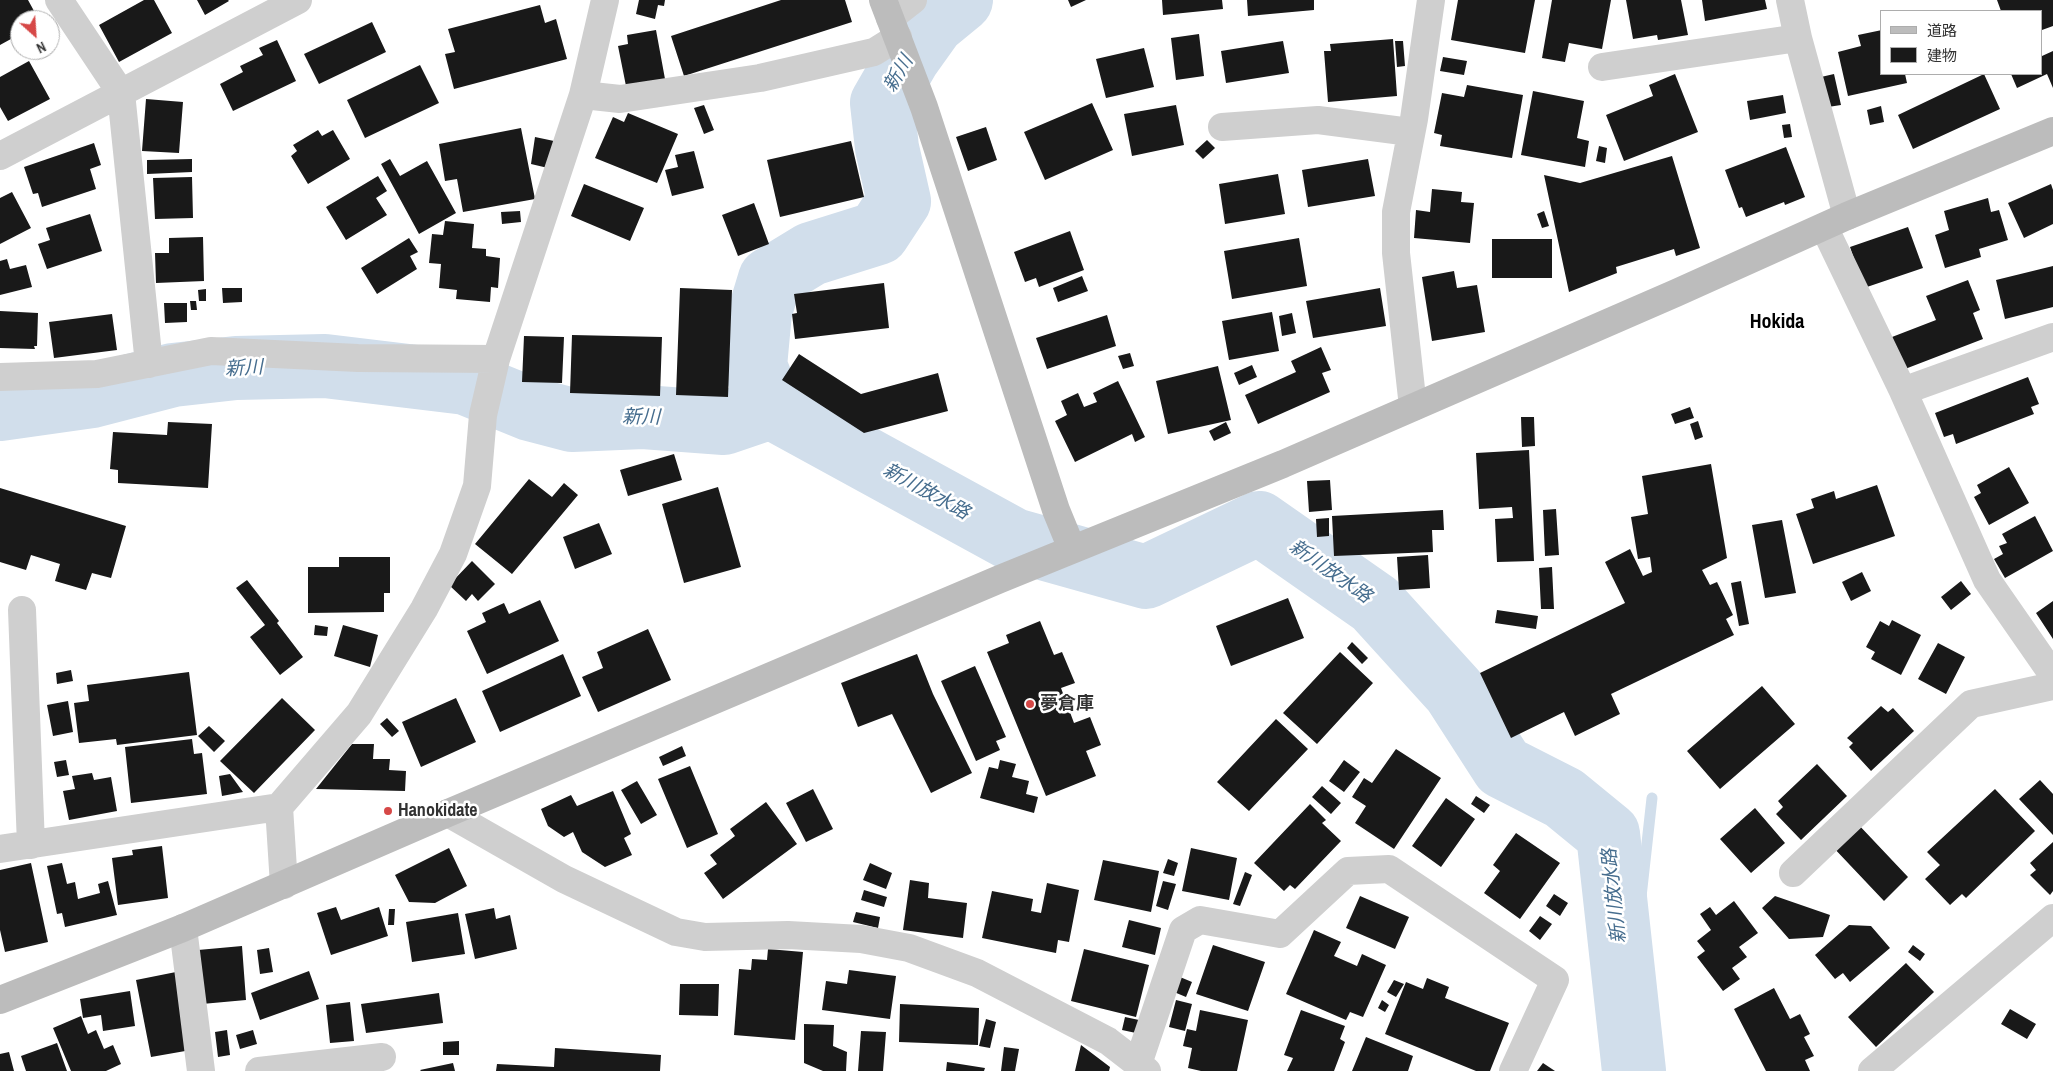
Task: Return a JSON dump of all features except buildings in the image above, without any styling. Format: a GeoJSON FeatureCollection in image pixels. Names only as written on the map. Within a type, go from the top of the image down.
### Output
{"type":"FeatureCollection","features":[{"type":"Feature","properties":{"kind":"street"},"geometry":{"type":"LineString","coordinates":[[59,0],[121,93],[149,364]]}},
{"type":"Feature","properties":{"kind":"street"},"geometry":{"type":"LineString","coordinates":[[0,156],[298,0]]}},
{"type":"Feature","properties":{"kind":"street"},"geometry":{"type":"LineString","coordinates":[[0,849],[279,807],[359,714],[424,609],[453,554],[477,486],[484,415],[495,365],[583,95],[605,0]]}},
{"type":"Feature","properties":{"kind":"street"},"geometry":{"type":"LineString","coordinates":[[583,95],[620,99],[760,78],[874,52],[892,24],[913,0]]}},
{"type":"Feature","properties":{"kind":"street"},"geometry":{"type":"LineString","coordinates":[[1413,407],[1396,253],[1396,212],[1414,119],[1431,0]]}},
{"type":"Feature","properties":{"kind":"street"},"geometry":{"type":"LineString","coordinates":[[1790,0],[1836,222],[1903,391],[1987,580],[2053,675]]}},
{"type":"Feature","properties":{"kind":"street"},"geometry":{"type":"LineString","coordinates":[[892,24],[924,107],[1056,510],[1072,549]]}},
{"type":"Feature","properties":{"kind":"street"},"geometry":{"type":"LineString","coordinates":[[1602,68],[1798,38]]}},
{"type":"Feature","properties":{"kind":"street"},"geometry":{"type":"LineString","coordinates":[[1222,127],[1318,120],[1410,132]]}},
{"type":"Feature","properties":{"kind":"street"},"geometry":{"type":"LineString","coordinates":[[0,1000],[183,928],[448,812],[1000,579],[1283,464],[1836,222],[2053,131]]}},
{"type":"Feature","properties":{"kind":"street"},"geometry":{"type":"LineString","coordinates":[[1903,391],[2053,338]]}},
{"type":"Feature","properties":{"kind":"street"},"geometry":{"type":"LineString","coordinates":[[0,377],[97,374],[211,351],[495,365]]}},
{"type":"Feature","properties":{"kind":"street"},"geometry":{"type":"LineString","coordinates":[[22,610],[30,844]]}},
{"type":"Feature","properties":{"kind":"street"},"geometry":{"type":"LineString","coordinates":[[1793,872],[1971,704],[2053,686]]}},
{"type":"Feature","properties":{"kind":"street"},"geometry":{"type":"LineString","coordinates":[[279,807],[284,885]]}},
{"type":"Feature","properties":{"kind":"street"},"geometry":{"type":"LineString","coordinates":[[448,812],[564,879],[676,932],[705,938],[788,935],[861,939],[909,948],[977,973],[1108,1041],[1142,1067],[1183,930],[1200,920],[1280,934],[1348,871],[1389,869],[1556,980],[1513,1071]]}},
{"type":"Feature","properties":{"kind":"street"},"geometry":{"type":"LineString","coordinates":[[1872,1071],[2053,918]]}},
{"type":"Feature","properties":{"kind":"street"},"geometry":{"type":"LineString","coordinates":[[183,928],[197,1070]]}},
{"type":"Feature","properties":{"kind":"street"},"geometry":{"type":"LineString","coordinates":[[259,1071],[382,1057]]}},
{"type":"Feature","properties":{"kind":"waterway","name":"新川"},"geometry":{"type":"LineString","coordinates":[[771,407],[755,366],[760,312],[770,279],[811,254],[878,233],[899,201],[887,148],[882,103],[908,58],[933,23],[961,0]]}},
{"type":"Feature","properties":{"kind":"waterway","name":"新川"},"geometry":{"type":"LineString","coordinates":[[0,409],[92,396],[173,375],[236,368],[325,366],[466,383],[530,409],[572,420],[643,417],[724,423],[771,407]]}},
{"type":"Feature","properties":{"kind":"waterway","name":"新川放水路"},"geometry":{"type":"LineString","coordinates":[[771,407],[1014,540],[1146,577],[1259,523],[1375,604],[1454,691],[1503,767],[1564,798],[1608,834],[1634,1071]]}},
{"type":"Feature","properties":{"kind":"waterway"},"geometry":{"type":"LineString","coordinates":[[1618,933],[1640,906],[1652,798]]}},
{"type":"Feature","properties":{"kind":"place","name":"夢倉庫"},"geometry":{"type":"Point","coordinates":[1030,704]}},
{"type":"Feature","properties":{"kind":"place","name":"Hanokidate"},"geometry":{"type":"Point","coordinates":[388,811]}},
{"type":"Feature","properties":{"kind":"district","name":"Hokida"},"geometry":{"type":"Point","coordinates":[1777,323]}}]}
